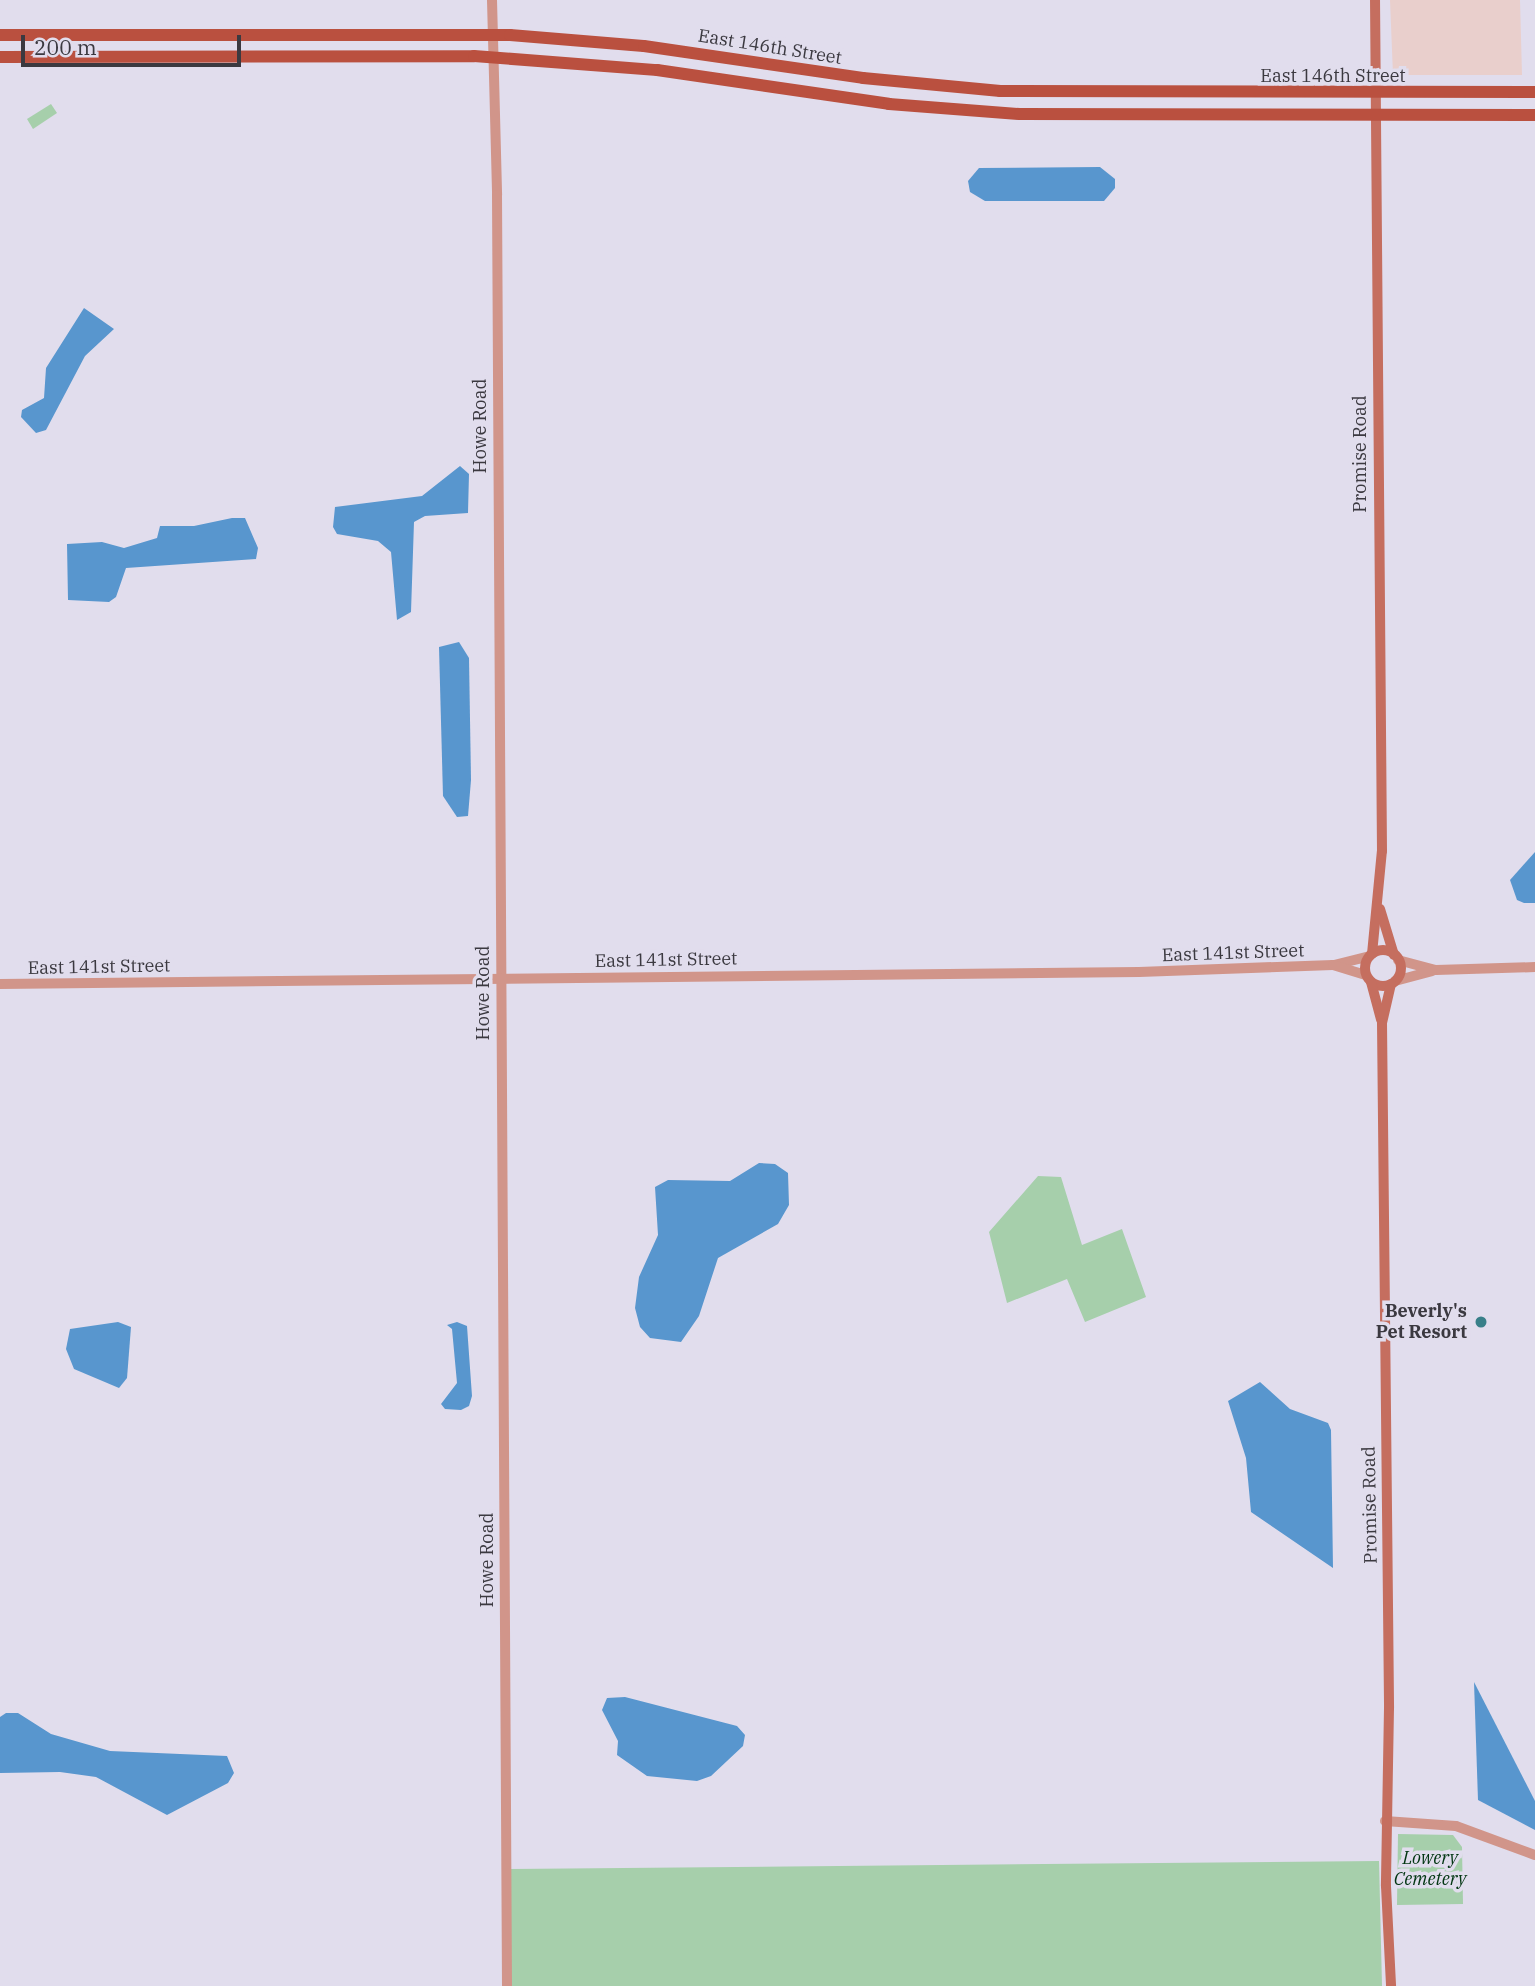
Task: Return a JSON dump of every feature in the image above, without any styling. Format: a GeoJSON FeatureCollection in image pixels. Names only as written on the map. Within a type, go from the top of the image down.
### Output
{"type":"FeatureCollection","features":[{"type":"Feature","properties":{"kind":"main road","name":"Promise Road"},"geometry":{"type":"LineString","coordinates":[[1374,0],[1379,907],[1368,978],[1382,1023]]}},
{"type":"Feature","properties":{"kind":"main road","name":"East 146th Street"},"geometry":{"type":"LineString","coordinates":[[0,35],[492,34],[644,46],[863,78],[1000,91],[1535,92]]}},
{"type":"Feature","properties":{"kind":"main road"},"geometry":{"type":"LineString","coordinates":[[0,57],[492,57],[657,70],[858,100],[969,111],[1097,116],[1535,114]]}},
{"type":"Feature","properties":{"kind":"main road","name":"Promise Road"},"geometry":{"type":"LineString","coordinates":[[1379,907],[1396,957],[1393,983],[1382,1023],[1390,1709],[1385,1821],[1391,1986]]}},
{"type":"Feature","properties":{"kind":"main road"},"geometry":{"type":"LineString","coordinates":[[1371,955],[1396,957]]}},
{"type":"Feature","properties":{"kind":"main road"},"geometry":{"type":"LineString","coordinates":[[1368,978],[1393,983]]}},
{"type":"Feature","properties":{"kind":"street","name":"Howe Road"},"geometry":{"type":"LineString","coordinates":[[492,0],[497,195],[498,977],[507,1986]]}},
{"type":"Feature","properties":{"kind":"street","name":"East 141st Street"},"geometry":{"type":"LineString","coordinates":[[0,984],[1139,972],[1333,965],[1371,955]]}},
{"type":"Feature","properties":{"kind":"street"},"geometry":{"type":"LineString","coordinates":[[1396,957],[1436,970]]}},
{"type":"Feature","properties":{"kind":"street","name":"East 141st Street"},"geometry":{"type":"LineString","coordinates":[[1333,965],[1368,978]]}},
{"type":"Feature","properties":{"kind":"street"},"geometry":{"type":"LineString","coordinates":[[1393,983],[1436,970],[1535,967]]}},
{"type":"Feature","properties":{"kind":"street"},"geometry":{"type":"LineString","coordinates":[[1385,1821],[1456,1826],[1535,1855]]}},
{"type":"Feature","properties":{"kind":"shaded area"},"geometry":{"type":"Polygon","coordinates":[[[1390,0],[1520,0],[1522,75],[1393,75],[1390,0]]]}},
{"type":"Feature","properties":{"kind":"green space"},"geometry":{"type":"Polygon","coordinates":[[[51,104],[57,113],[33,129],[27,119],[51,104]]]}},
{"type":"Feature","properties":{"kind":"green space"},"geometry":{"type":"Polygon","coordinates":[[[1038,1176],[1061,1177],[1082,1245],[1122,1229],[1146,1297],[1085,1322],[1067,1279],[1007,1303],[989,1232],[1038,1176]]]}},
{"type":"Feature","properties":{"kind":"green space","name":"Lowery Cemetery"},"geometry":{"type":"Polygon","coordinates":[[[1398,1834],[1453,1835],[1462,1847],[1463,1904],[1397,1905],[1398,1834]]]}},
{"type":"Feature","properties":{"kind":"green space"},"geometry":{"type":"Polygon","coordinates":[[[1379,1861],[1382,1986],[510,1986],[511,1869],[1379,1861]]]}},
{"type":"Feature","properties":{"kind":"water"},"geometry":{"type":"Polygon","coordinates":[[[1100,167],[1115,179],[1115,188],[1104,201],[985,201],[970,192],[968,181],[979,168],[1100,167]]]}},
{"type":"Feature","properties":{"kind":"water"},"geometry":{"type":"Polygon","coordinates":[[[84,308],[114,329],[85,356],[46,430],[36,433],[21,417],[22,410],[44,398],[46,368],[84,308]]]}},
{"type":"Feature","properties":{"kind":"water"},"geometry":{"type":"Polygon","coordinates":[[[460,466],[469,474],[468,513],[425,516],[414,522],[411,612],[397,620],[391,552],[378,541],[337,534],[333,527],[335,507],[422,496],[460,466]]]}},
{"type":"Feature","properties":{"kind":"water"},"geometry":{"type":"Polygon","coordinates":[[[245,518],[258,548],[256,559],[126,568],[116,597],[109,602],[68,600],[67,544],[102,542],[124,548],[157,538],[160,526],[194,526],[245,518]]]}},
{"type":"Feature","properties":{"kind":"water"},"geometry":{"type":"Polygon","coordinates":[[[459,642],[469,658],[471,780],[468,816],[457,817],[443,796],[439,647],[459,642]]]}},
{"type":"Feature","properties":{"kind":"water"},"geometry":{"type":"Polygon","coordinates":[[[1535,852],[1535,903],[1524,903],[1517,900],[1510,880],[1535,852]]]}},
{"type":"Feature","properties":{"kind":"water"},"geometry":{"type":"Polygon","coordinates":[[[759,1163],[775,1164],[788,1173],[789,1205],[778,1224],[718,1258],[699,1316],[681,1342],[650,1338],[640,1327],[635,1308],[639,1277],[658,1235],[655,1187],[668,1180],[730,1181],[759,1163]]]}},
{"type":"Feature","properties":{"kind":"water"},"geometry":{"type":"Polygon","coordinates":[[[118,1322],[131,1327],[127,1378],[119,1388],[74,1369],[66,1349],[70,1329],[118,1322]]]}},
{"type":"Feature","properties":{"kind":"water"},"geometry":{"type":"Polygon","coordinates":[[[457,1322],[467,1326],[472,1396],[469,1406],[461,1410],[445,1409],[441,1404],[457,1383],[452,1329],[447,1325],[457,1322]]]}},
{"type":"Feature","properties":{"kind":"water"},"geometry":{"type":"Polygon","coordinates":[[[1260,1382],[1290,1409],[1328,1423],[1331,1430],[1333,1568],[1251,1512],[1246,1458],[1228,1401],[1260,1382]]]}},
{"type":"Feature","properties":{"kind":"water"},"geometry":{"type":"Polygon","coordinates":[[[1474,1682],[1535,1801],[1535,1830],[1478,1800],[1474,1682]]]}},
{"type":"Feature","properties":{"kind":"water"},"geometry":{"type":"Polygon","coordinates":[[[625,1697],[737,1726],[745,1735],[743,1746],[711,1776],[697,1781],[647,1776],[617,1755],[618,1741],[602,1710],[607,1698],[625,1697]]]}},
{"type":"Feature","properties":{"kind":"water"},"geometry":{"type":"Polygon","coordinates":[[[6,1713],[18,1713],[51,1734],[110,1751],[227,1756],[234,1773],[228,1783],[167,1815],[96,1777],[60,1772],[0,1773],[0,1717],[6,1713]]]}},
{"type":"Feature","properties":{"kind":"place","name":"Beverly's Pet Resort"},"geometry":{"type":"Point","coordinates":[1481,1322]}}]}
